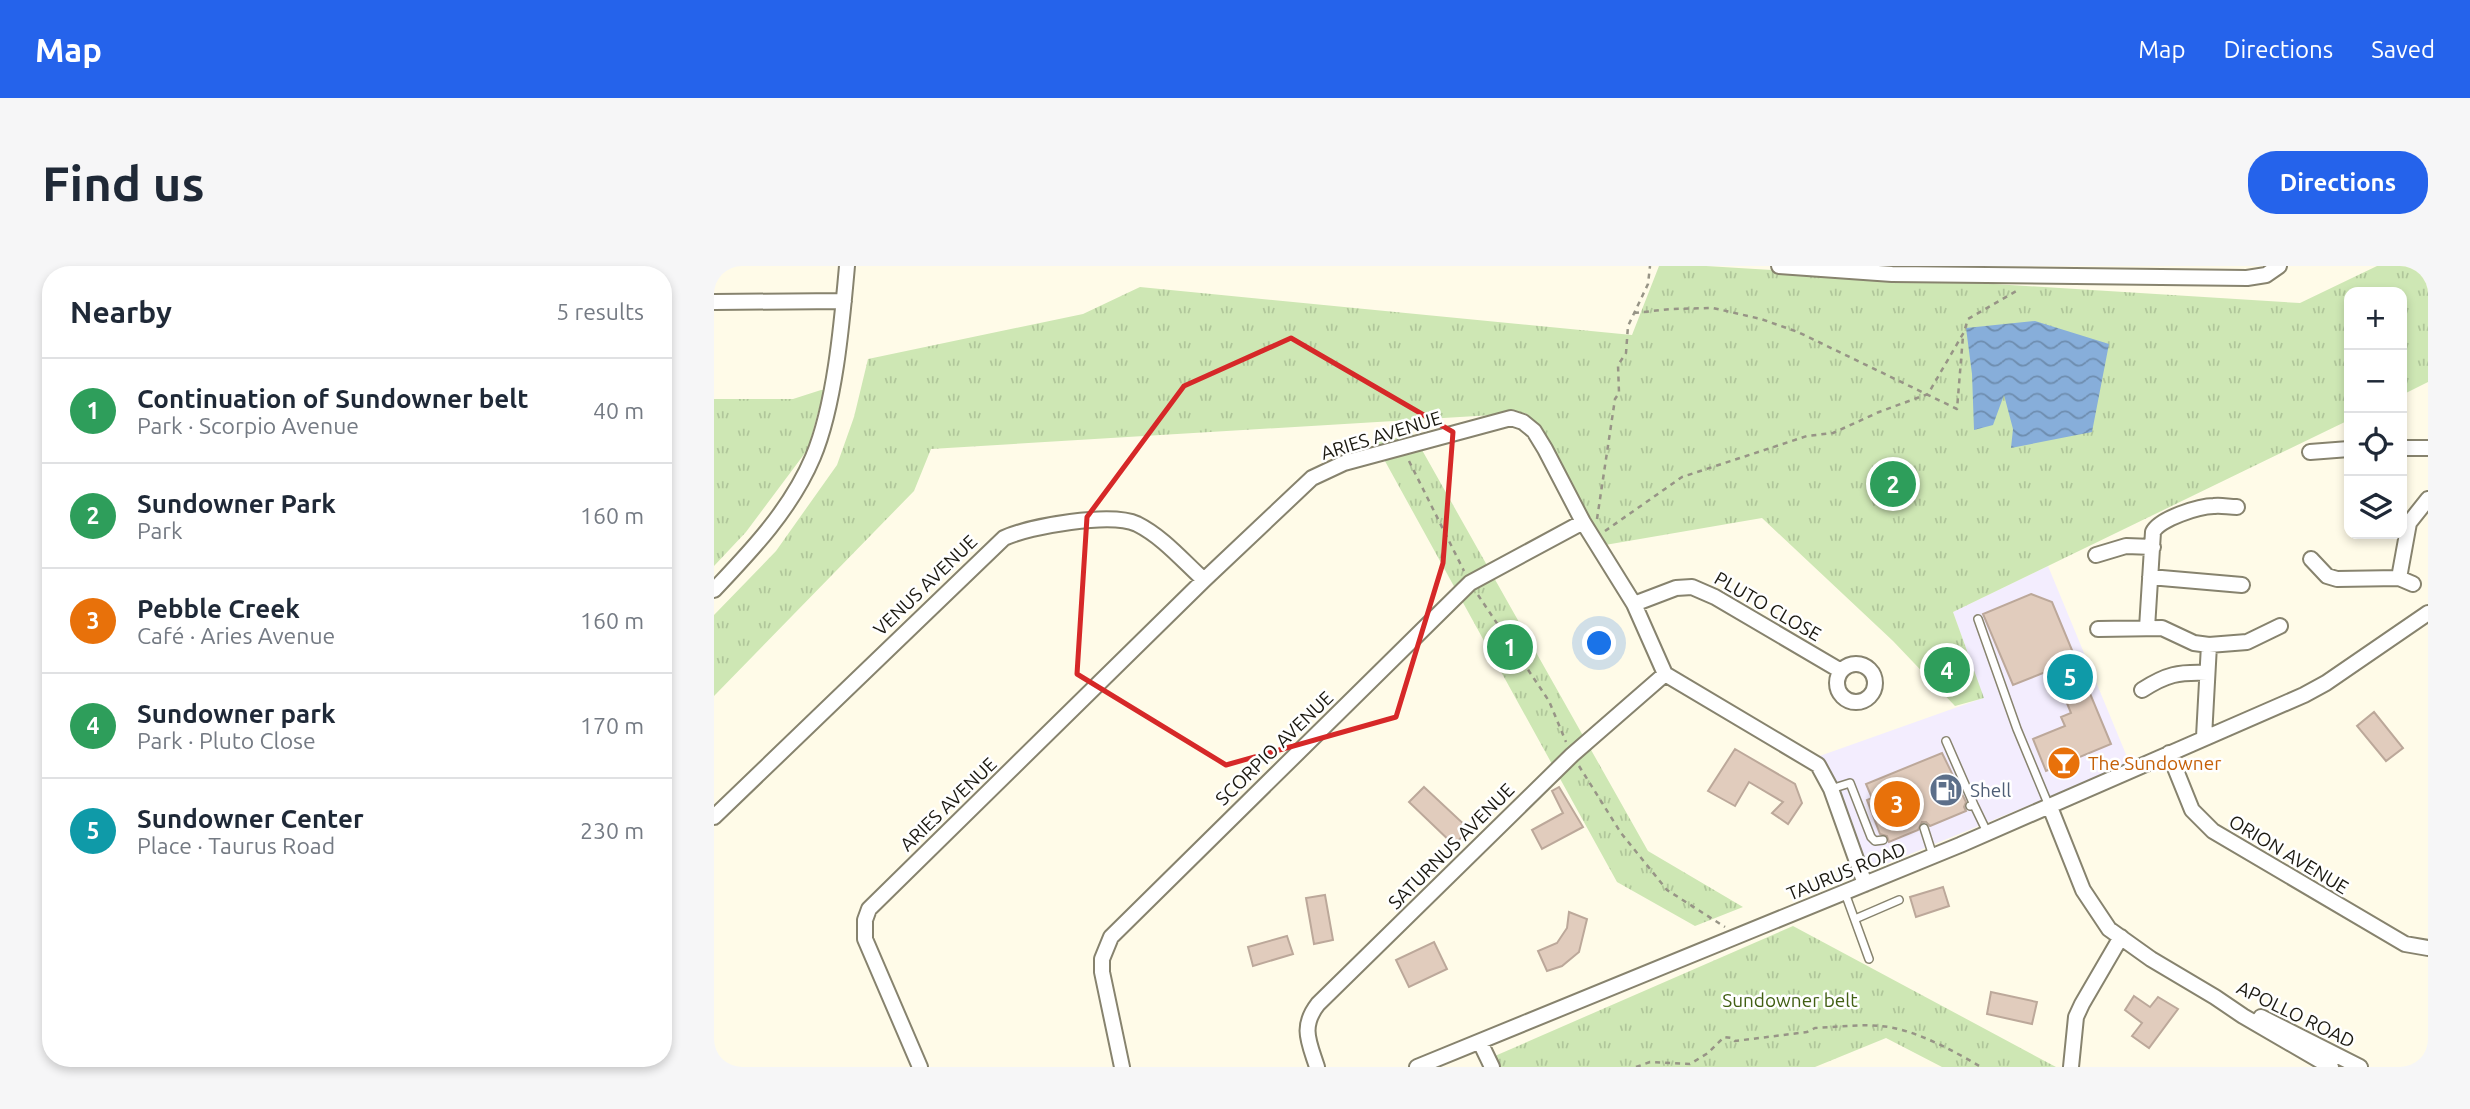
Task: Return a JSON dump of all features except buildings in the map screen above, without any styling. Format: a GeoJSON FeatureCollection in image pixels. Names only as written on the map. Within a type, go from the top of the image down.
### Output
{"type":"FeatureCollection","features":[{"type":"Feature","properties":{"kind":"street"},"geometry":{"type":"LineString","coordinates":[[714,590],[761,542],[796,490],[814,456],[829,402],[847,266]]}},
{"type":"Feature","properties":{"kind":"street"},"geometry":{"type":"LineString","coordinates":[[1779,266],[1892,274],[2247,278],[2266,275],[2279,266]]}},
{"type":"Feature","properties":{"kind":"street"},"geometry":{"type":"LineString","coordinates":[[714,302],[844,301]]}},
{"type":"Feature","properties":{"kind":"street","name":"ARIES AVENUE"},"geometry":{"type":"LineString","coordinates":[[920,1067],[867,947],[864,929],[869,909],[1204,580],[1312,478],[1344,463],[1511,418],[1523,422],[1534,431],[1545,449],[1583,522],[1634,604],[1665,674]]}},
{"type":"Feature","properties":{"kind":"street"},"geometry":{"type":"LineString","coordinates":[[2407,448],[2428,448]]}},
{"type":"Feature","properties":{"kind":"street"},"geometry":{"type":"LineString","coordinates":[[2310,452],[2344,449]]}},
{"type":"Feature","properties":{"kind":"street"},"geometry":{"type":"LineString","coordinates":[[2399,578],[2409,523],[2428,499]]}},
{"type":"Feature","properties":{"kind":"street"},"geometry":{"type":"LineString","coordinates":[[2147,628],[2154,530],[2163,522],[2207,506],[2237,507]]}},
{"type":"Feature","properties":{"kind":"street","name":"VENUS AVENUE"},"geometry":{"type":"LineString","coordinates":[[714,817],[1004,538],[1038,527],[1119,519],[1135,523],[1152,533],[1204,580]]}},
{"type":"Feature","properties":{"kind":"street","name":"SCORPIO AVENUE"},"geometry":{"type":"LineString","coordinates":[[1122,1067],[1102,972],[1102,958],[1111,937],[1470,583],[1583,522]]}},
{"type":"Feature","properties":{"kind":"street"},"geometry":{"type":"LineString","coordinates":[[2096,555],[2126,546],[2153,547]]}},
{"type":"Feature","properties":{"kind":"street"},"geometry":{"type":"LineString","coordinates":[[2312,559],[2327,576],[2337,579],[2399,578],[2413,584]]}},
{"type":"Feature","properties":{"kind":"street"},"geometry":{"type":"LineString","coordinates":[[2150,577],[2242,585]]}},
{"type":"Feature","properties":{"kind":"street","name":"PLUTO CLOSE"},"geometry":{"type":"LineString","coordinates":[[1634,604],[1676,588],[1692,587],[1715,597],[1841,671]]}},
{"type":"Feature","properties":{"kind":"street","name":"TAURUS ROAD"},"geometry":{"type":"LineString","coordinates":[[1417,1067],[2050,807],[2326,683],[2428,612]]}},
{"type":"Feature","properties":{"kind":"street"},"geometry":{"type":"LineString","coordinates":[[2098,629],[2168,630],[2194,643],[2209,645],[2247,642],[2280,626]]}},
{"type":"Feature","properties":{"kind":"street"},"geometry":{"type":"LineString","coordinates":[[2204,737],[2209,645]]}},
{"type":"Feature","properties":{"kind":"street"},"geometry":{"type":"LineString","coordinates":[[2142,690],[2165,676],[2176,673],[2207,673]]}},
{"type":"Feature","properties":{"kind":"street"},"geometry":{"type":"LineString","coordinates":[[1665,674],[1812,760],[1822,771],[1831,789],[1865,884]]}},
{"type":"Feature","properties":{"kind":"street","name":"SATURNUS AVENUE"},"geometry":{"type":"LineString","coordinates":[[1317,1067],[1306,1029],[1307,1021],[1318,1004],[1572,755],[1665,674]]}},
{"type":"Feature","properties":{"kind":"street","name":"ORION AVENUE"},"geometry":{"type":"LineString","coordinates":[[2169,753],[2192,810],[2213,831],[2405,944],[2428,948]]}},
{"type":"Feature","properties":{"kind":"street","name":"APOLLO ROAD"},"geometry":{"type":"LineString","coordinates":[[2050,807],[2083,890],[2109,929],[2151,959],[2215,997],[2308,1046],[2360,1067]]}},
{"type":"Feature","properties":{"kind":"street"},"geometry":{"type":"LineString","coordinates":[[2071,1067],[2079,1011],[2121,937]]}},
{"type":"Feature","properties":{"kind":"street"},"geometry":{"type":"LineString","coordinates":[[1480,1042],[1492,1067]]}},
{"type":"Feature","properties":{"kind":"street"},"geometry":{"type":"LineString","coordinates":[[2299,1067],[2308,1046]]}},
{"type":"Feature","properties":{"kind":"street","name":"APOLLO ROAD"},"geometry":{"type":"LineString","coordinates":[[2308,1046],[2331,1067]]}},
{"type":"Feature","properties":{"kind":"lane"},"geometry":{"type":"LineString","coordinates":[[1978,619],[2050,807]]}},
{"type":"Feature","properties":{"kind":"lane"},"geometry":{"type":"LineString","coordinates":[[1946,741],[1972,806],[1987,833]]}},
{"type":"Feature","properties":{"kind":"lane"},"geometry":{"type":"LineString","coordinates":[[1831,789],[1850,783],[1871,837],[1875,841],[1883,840]]}},
{"type":"Feature","properties":{"kind":"lane"},"geometry":{"type":"LineString","coordinates":[[1924,828],[1933,856]]}},
{"type":"Feature","properties":{"kind":"lane"},"geometry":{"type":"LineString","coordinates":[[1845,893],[1869,959]]}},
{"type":"Feature","properties":{"kind":"lane"},"geometry":{"type":"LineString","coordinates":[[1855,919],[1899,900]]}},
{"type":"Feature","properties":{"kind":"path"},"geometry":{"type":"LineString","coordinates":[[1593,539],[1615,398],[1619,393],[1618,365],[1626,353],[1628,326],[1648,285],[1650,266]]}},
{"type":"Feature","properties":{"kind":"path"},"geometry":{"type":"LineString","coordinates":[[1634,313],[1713,308],[1761,318],[1798,332],[1957,409],[1964,332],[1968,319],[2024,287]]}},
{"type":"Feature","properties":{"kind":"path"},"geometry":{"type":"LineString","coordinates":[[1593,539],[1682,477],[1807,436],[1833,433],[1928,394],[1964,332]]}},
{"type":"Feature","properties":{"kind":"path"},"geometry":{"type":"LineString","coordinates":[[1402,447],[1470,583],[1549,701],[1572,755],[1621,832],[1667,890],[1740,936]]}},
{"type":"Feature","properties":{"kind":"path"},"geometry":{"type":"LineString","coordinates":[[1636,1067],[1650,1062],[1690,1064],[1724,1037],[1735,1041],[1807,1032],[1815,1028],[1882,1026],[1915,1034],[1981,1067]]}},
{"type":"Feature","properties":{"kind":"highlighted area"},"geometry":{"type":"Polygon","coordinates":[[[1291,338],[1453,432],[1443,563],[1396,717],[1226,765],[1077,674],[1087,517],[1184,386],[1291,338]]]}},
{"type":"Feature","properties":{"kind":"shaded area"},"geometry":{"type":"Polygon","coordinates":[[[2048,566],[2130,764],[1859,875],[1814,758],[1983,698],[1953,612],[2048,566]]]}},
{"type":"Feature","properties":{"kind":"green space"},"geometry":{"type":"Polygon","coordinates":[[[1659,266],[1706,266],[2300,303],[2377,266],[2428,266],[2428,382],[2407,392],[2407,287],[2344,287],[2344,422],[1953,612],[1984,698],[1955,706],[1893,641],[1762,518],[1605,545],[1526,413],[931,449],[914,491],[714,696],[714,615],[776,551],[837,465],[854,417],[868,359],[1083,314],[1140,287],[1632,335],[1659,266]]]}},
{"type":"Feature","properties":{"kind":"green space"},"geometry":{"type":"Polygon","coordinates":[[[824,390],[808,449],[746,532],[714,566],[714,399],[793,399],[824,390]]]}},
{"type":"Feature","properties":{"kind":"green space"},"geometry":{"type":"Polygon","coordinates":[[[1413,434],[1648,851],[1743,907],[1695,926],[1617,882],[1375,443],[1413,434]]]}},
{"type":"Feature","properties":{"kind":"green space","name":"Sundowner belt"},"geometry":{"type":"Polygon","coordinates":[[[1793,926],[2056,1067],[1942,1067],[1886,1038],[1815,1067],[1485,1067],[1481,1062],[1793,926]]]}},
{"type":"Feature","properties":{"kind":"water"},"geometry":{"type":"Polygon","coordinates":[[[2035,321],[2109,344],[2092,432],[2011,448],[2013,429],[2004,395],[1993,425],[1974,430],[1972,374],[1966,328],[2035,321]]]}},
{"type":"Feature","properties":{"kind":"place","name":"Sundowner Park"},"geometry":{"type":"Point","coordinates":[1893,484]}},
{"type":"Feature","properties":{"kind":"place","name":"Continuation of Sundowner belt"},"geometry":{"type":"Point","coordinates":[1510,647]}},
{"type":"Feature","properties":{"kind":"place","name":"Sundowner park"},"geometry":{"type":"Point","coordinates":[1947,670]}},
{"type":"Feature","properties":{"kind":"place","name":"Sundowner Center"},"geometry":{"type":"Point","coordinates":[2070,677]}},
{"type":"Feature","properties":{"kind":"place","name":"The Sundowner"},"geometry":{"type":"Point","coordinates":[2064,763]}},
{"type":"Feature","properties":{"kind":"place","name":"Shell"},"geometry":{"type":"Point","coordinates":[1946,790]}},
{"type":"Feature","properties":{"kind":"place","name":"Pebble Creek"},"geometry":{"type":"Point","coordinates":[1897,804]}}]}
